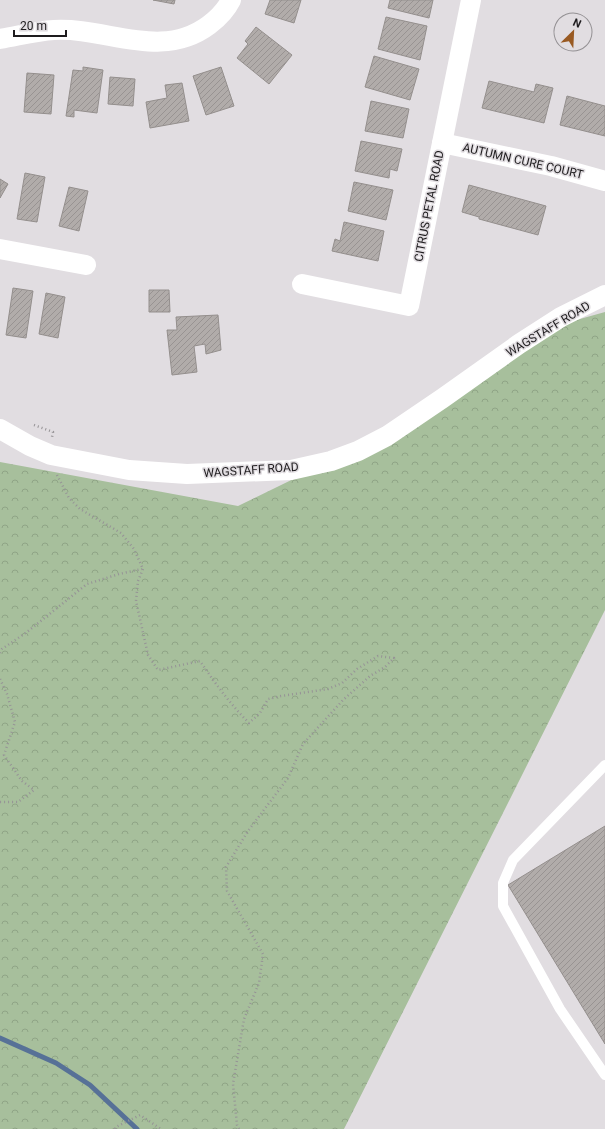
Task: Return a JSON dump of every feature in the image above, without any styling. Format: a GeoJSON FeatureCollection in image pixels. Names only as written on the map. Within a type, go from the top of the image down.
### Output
{"type":"FeatureCollection","features":[{"type":"Feature","properties":{"kind":"street"},"geometry":{"type":"LineString","coordinates":[[0,39],[54,30],[80,31],[155,43],[182,40],[198,33],[216,20],[231,0]]}},
{"type":"Feature","properties":{"kind":"street","name":"CITRUS PETAL ROAD"},"geometry":{"type":"LineString","coordinates":[[302,284],[409,306],[471,0]]}},
{"type":"Feature","properties":{"kind":"street","name":"AUTUMN CURE COURT"},"geometry":{"type":"LineString","coordinates":[[442,143],[551,166],[605,181]]}},
{"type":"Feature","properties":{"kind":"street"},"geometry":{"type":"LineString","coordinates":[[0,249],[86,265]]}},
{"type":"Feature","properties":{"kind":"street","name":"WAGSTAFF ROAD"},"geometry":{"type":"LineString","coordinates":[[0,429],[30,446],[51,455],[129,470],[188,474],[291,470],[331,462],[358,451],[387,436],[444,398],[525,340],[561,317],[605,295]]}},
{"type":"Feature","properties":{"kind":"lane"},"geometry":{"type":"LineString","coordinates":[[605,765],[513,860],[503,883],[503,906],[560,1009],[605,1075]]}},
{"type":"Feature","properties":{"kind":"path"},"geometry":{"type":"LineString","coordinates":[[53,432],[51,455],[58,477],[69,498],[80,509],[121,533],[134,549],[143,569],[138,581],[136,601],[148,655],[158,670],[200,661],[235,709],[249,723],[260,713],[268,699],[328,689],[342,683],[357,669],[378,656],[394,658],[385,667],[370,676],[343,700],[303,744],[288,778],[248,831],[226,867],[227,891],[263,954],[259,983],[244,1019],[233,1084],[238,1129]]}},
{"type":"Feature","properties":{"kind":"path"},"geometry":{"type":"LineString","coordinates":[[0,653],[2,649],[27,632],[87,584],[119,574],[143,569]]}},
{"type":"Feature","properties":{"kind":"path"},"geometry":{"type":"LineString","coordinates":[[0,679],[7,694],[15,722],[4,755],[22,781],[34,790],[18,802],[0,802]]}},
{"type":"Feature","properties":{"kind":"path"},"geometry":{"type":"LineString","coordinates":[[115,1129],[140,1115],[161,1129]]}},
{"type":"Feature","properties":{"kind":"green space"},"geometry":{"type":"Polygon","coordinates":[[[605,312],[605,610],[344,1129],[0,1129],[0,462],[238,506],[412,421],[562,324],[605,312]]]}},
{"type":"Feature","properties":{"kind":"building"},"geometry":{"type":"Polygon","coordinates":[[[153,0],[175,0],[174,4],[153,0]]]}},
{"type":"Feature","properties":{"kind":"building"},"geometry":{"type":"Polygon","coordinates":[[[270,0],[301,0],[294,23],[265,14],[270,0]]]}},
{"type":"Feature","properties":{"kind":"building"},"geometry":{"type":"Polygon","coordinates":[[[390,0],[433,0],[429,18],[388,8],[390,0]]]}},
{"type":"Feature","properties":{"kind":"building"},"geometry":{"type":"Polygon","coordinates":[[[386,17],[427,26],[420,60],[378,49],[386,17]]]}},
{"type":"Feature","properties":{"kind":"building"},"geometry":{"type":"Polygon","coordinates":[[[256,27],[292,55],[269,84],[237,58],[248,44],[245,41],[256,27]]]}},
{"type":"Feature","properties":{"kind":"building"},"geometry":{"type":"Polygon","coordinates":[[[374,56],[419,69],[410,100],[365,87],[374,56]]]}},
{"type":"Feature","properties":{"kind":"building"},"geometry":{"type":"Polygon","coordinates":[[[83,67],[103,70],[97,113],[74,110],[74,117],[66,116],[73,70],[83,71],[83,67]]]}},
{"type":"Feature","properties":{"kind":"building"},"geometry":{"type":"Polygon","coordinates":[[[221,67],[234,106],[206,115],[193,76],[221,67]]]}},
{"type":"Feature","properties":{"kind":"building"},"geometry":{"type":"Polygon","coordinates":[[[27,73],[54,75],[51,114],[24,112],[27,73]]]}},
{"type":"Feature","properties":{"kind":"building"},"geometry":{"type":"Polygon","coordinates":[[[110,77],[135,79],[133,106],[108,104],[110,77]]]}},
{"type":"Feature","properties":{"kind":"building"},"geometry":{"type":"Polygon","coordinates":[[[489,81],[534,92],[536,84],[553,88],[544,123],[482,108],[489,81]]]}},
{"type":"Feature","properties":{"kind":"building"},"geometry":{"type":"Polygon","coordinates":[[[182,83],[189,121],[150,128],[146,102],[167,98],[165,85],[182,83]]]}},
{"type":"Feature","properties":{"kind":"building"},"geometry":{"type":"Polygon","coordinates":[[[567,96],[605,106],[605,136],[560,125],[567,96]]]}},
{"type":"Feature","properties":{"kind":"building"},"geometry":{"type":"Polygon","coordinates":[[[371,101],[409,109],[403,138],[365,131],[371,101]]]}},
{"type":"Feature","properties":{"kind":"building"},"geometry":{"type":"Polygon","coordinates":[[[361,141],[402,149],[397,171],[390,169],[389,178],[355,171],[361,141]]]}},
{"type":"Feature","properties":{"kind":"building"},"geometry":{"type":"Polygon","coordinates":[[[25,173],[45,177],[37,222],[17,219],[25,173]]]}},
{"type":"Feature","properties":{"kind":"building"},"geometry":{"type":"Polygon","coordinates":[[[0,179],[8,184],[0,198],[0,179]]]}},
{"type":"Feature","properties":{"kind":"building"},"geometry":{"type":"Polygon","coordinates":[[[354,182],[393,190],[386,220],[348,211],[354,182]]]}},
{"type":"Feature","properties":{"kind":"building"},"geometry":{"type":"Polygon","coordinates":[[[469,185],[546,206],[538,235],[479,219],[479,217],[462,212],[469,185]]]}},
{"type":"Feature","properties":{"kind":"building"},"geometry":{"type":"Polygon","coordinates":[[[69,187],[88,191],[79,231],[59,226],[69,187]]]}},
{"type":"Feature","properties":{"kind":"building"},"geometry":{"type":"Polygon","coordinates":[[[344,222],[384,231],[378,261],[332,251],[335,239],[340,241],[344,222]]]}},
{"type":"Feature","properties":{"kind":"building"},"geometry":{"type":"Polygon","coordinates":[[[13,288],[33,291],[26,338],[6,335],[13,288]]]}},
{"type":"Feature","properties":{"kind":"building"},"geometry":{"type":"Polygon","coordinates":[[[149,290],[169,290],[170,312],[149,312],[149,290]]]}},
{"type":"Feature","properties":{"kind":"building"},"geometry":{"type":"Polygon","coordinates":[[[46,293],[65,297],[58,338],[39,334],[46,293]]]}},
{"type":"Feature","properties":{"kind":"building"},"geometry":{"type":"Polygon","coordinates":[[[218,315],[221,350],[206,354],[205,344],[194,346],[197,372],[172,375],[167,330],[177,330],[176,317],[218,315]]]}},
{"type":"Feature","properties":{"kind":"building"},"geometry":{"type":"Polygon","coordinates":[[[605,826],[605,1044],[508,885],[605,826]]]}},
{"type":"Feature","properties":{"kind":"waterway"},"geometry":{"type":"LineString","coordinates":[[0,1038],[56,1063],[90,1085],[137,1129]]}}]}
